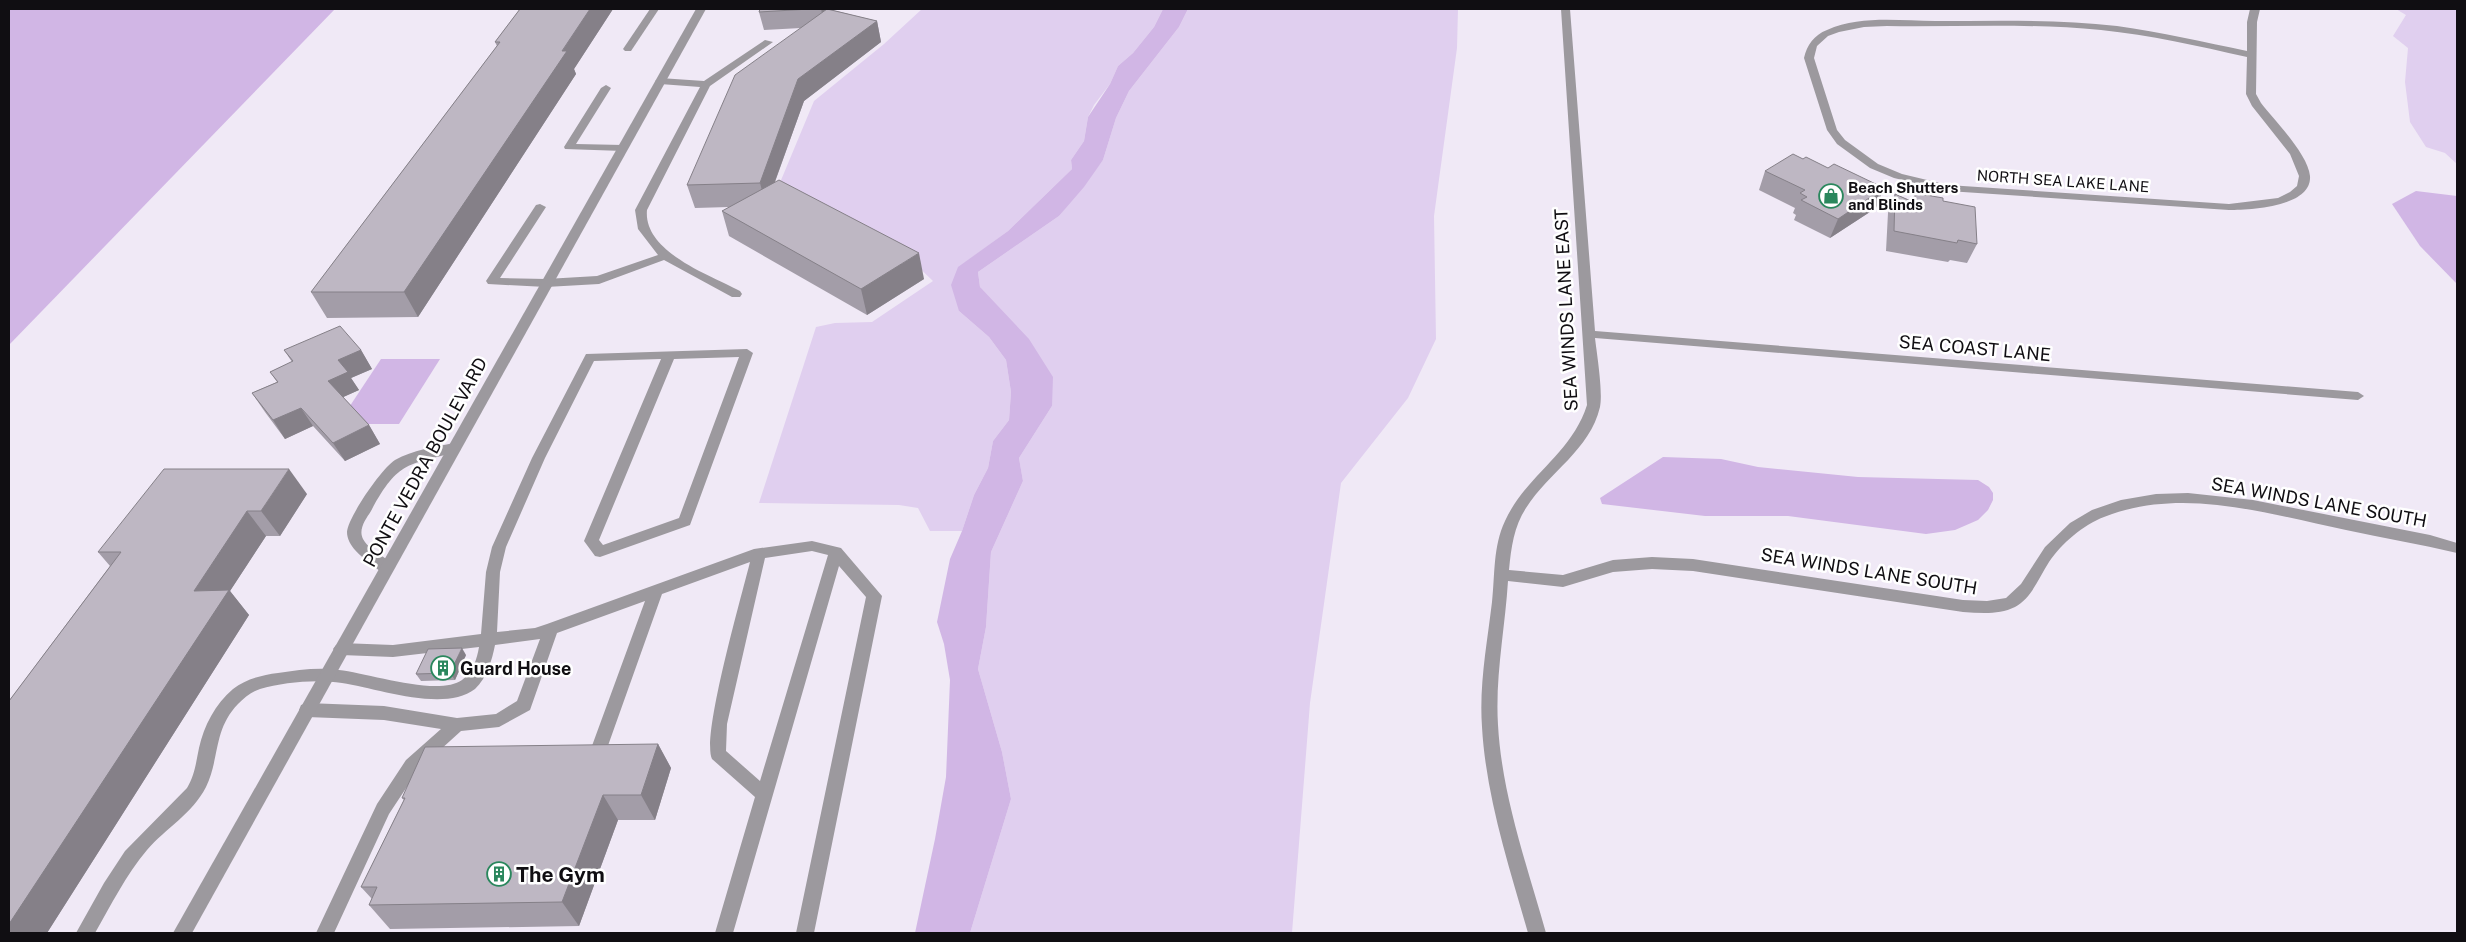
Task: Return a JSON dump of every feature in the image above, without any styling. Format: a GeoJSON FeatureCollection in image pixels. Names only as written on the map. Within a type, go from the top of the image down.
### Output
{"type":"FeatureCollection","features":[{"type":"Feature","properties":{"kind":"street"},"geometry":{"type":"LineString","coordinates":[[628,49],[654,9]]}},
{"type":"Feature","properties":{"kind":"street","name":"PONTE VEDRA BOULEVARD"},"geometry":{"type":"LineString","coordinates":[[182,933],[701,9]]}},
{"type":"Feature","properties":{"kind":"street","name":"SEA WINDS LANE EAST"},"geometry":{"type":"LineString","coordinates":[[1537,933],[1499,798],[1490,740],[1492,648],[1506,535],[1517,510],[1531,491],[1581,439],[1590,423],[1594,405],[1565,9]]}},
{"type":"Feature","properties":{"kind":"street","name":"NORTH SEA LAKE LANE"},"geometry":{"type":"LineString","coordinates":[[2251,55],[2172,38],[2099,27],[2054,24],[1875,24],[1842,28],[1828,33],[1816,40],[1810,49],[1809,58],[1832,130],[1841,142],[1854,154],[1874,166],[1898,176],[1948,188],[2246,207],[2277,203],[2289,197],[2302,186],[2304,176],[2300,163],[2256,104],[2251,94],[2252,22],[2255,9]]}},
{"type":"Feature","properties":{"kind":"street"},"geometry":{"type":"LineString","coordinates":[[736,294],[665,256],[641,226],[639,219],[641,210],[706,84],[768,42]]}},
{"type":"Feature","properties":{"kind":"street"},"geometry":{"type":"LineString","coordinates":[[660,82],[706,84]]}},
{"type":"Feature","properties":{"kind":"street"},"geometry":{"type":"LineString","coordinates":[[606,88],[569,147],[623,148]]}},
{"type":"Feature","properties":{"kind":"street"},"geometry":{"type":"LineString","coordinates":[[540,207],[492,281],[546,284],[599,280],[665,256]]}},
{"type":"Feature","properties":{"kind":"street","name":"SEA COAST LANE"},"geometry":{"type":"LineString","coordinates":[[1588,334],[2358,396]]}},
{"type":"Feature","properties":{"kind":"street"},"geometry":{"type":"LineString","coordinates":[[85,933],[139,846],[185,807],[200,782],[209,741],[216,721],[234,698],[251,685],[327,675],[431,692],[450,692],[468,686],[482,665],[489,640],[490,588],[496,557],[523,488],[590,356],[747,354],[685,521],[600,552],[591,541],[669,355]]}},
{"type":"Feature","properties":{"kind":"street"},"geometry":{"type":"LineString","coordinates":[[387,568],[355,540],[353,532],[356,525],[384,479],[396,466],[425,454],[454,448]]}},
{"type":"Feature","properties":{"kind":"street","name":"SEA WINDS LANE SOUTH"},"geometry":{"type":"LineString","coordinates":[[1501,574],[1541,580],[1563,580],[1613,566],[1652,563],[1693,565],[1963,606],[1996,608],[2013,602],[2023,591],[2046,555],[2069,532],[2096,514],[2117,506],[2149,500],[2194,499],[2241,503],[2457,548]]}},
{"type":"Feature","properties":{"kind":"street"},"geometry":{"type":"LineString","coordinates":[[341,649],[393,651],[535,634],[759,553],[812,546],[836,552],[874,596],[805,933]]}},
{"type":"Feature","properties":{"kind":"street"},"geometry":{"type":"LineString","coordinates":[[724,933],[836,552]]}},
{"type":"Feature","properties":{"kind":"street"},"geometry":{"type":"LineString","coordinates":[[759,553],[719,724],[718,754],[765,795]]}},
{"type":"Feature","properties":{"kind":"street"},"geometry":{"type":"LineString","coordinates":[[597,754],[656,590]]}},
{"type":"Feature","properties":{"kind":"street"},"geometry":{"type":"LineString","coordinates":[[307,710],[384,713],[457,725],[499,720],[524,705],[550,629]]}},
{"type":"Feature","properties":{"kind":"street"},"geometry":{"type":"LineString","coordinates":[[325,933],[382,809],[412,765],[457,725]]}},
{"type":"Feature","properties":{"kind":"shaded area"},"geometry":{"type":"Polygon","coordinates":[[[9,9],[335,9],[9,345],[9,9]]]}},
{"type":"Feature","properties":{"kind":"shaded area"},"geometry":{"type":"Polygon","coordinates":[[[922,9],[1163,9],[1154,27],[1133,53],[1118,66],[1110,84],[1094,105],[1088,117],[1084,141],[1071,160],[1072,169],[1008,231],[959,267],[959,311],[989,337],[1006,360],[1011,392],[1009,420],[993,441],[988,468],[974,495],[962,531],[930,531],[918,508],[899,505],[759,503],[816,327],[835,323],[872,322],[933,281],[908,257],[779,185],[814,101],[884,44],[922,9]]]}},
{"type":"Feature","properties":{"kind":"shaded area"},"geometry":{"type":"Polygon","coordinates":[[[1163,9],[1188,9],[1179,27],[1129,91],[1116,118],[1103,160],[1084,187],[1059,216],[978,272],[980,287],[1029,339],[1053,377],[1052,406],[1019,458],[1023,481],[991,552],[986,627],[978,669],[1002,752],[1011,799],[970,933],[915,933],[946,777],[950,680],[944,644],[937,622],[950,559],[974,495],[988,468],[993,441],[1009,420],[1011,392],[1006,360],[989,337],[959,311],[951,285],[958,267],[1008,231],[1072,169],[1071,160],[1084,141],[1088,117],[1110,84],[1118,66],[1133,53],[1154,27],[1163,9]]]}},
{"type":"Feature","properties":{"kind":"shaded area"},"geometry":{"type":"Polygon","coordinates":[[[1188,9],[1458,9],[1457,48],[1434,216],[1436,339],[1408,398],[1341,483],[1310,703],[1292,933],[970,933],[1011,799],[1002,752],[978,669],[986,627],[991,552],[1023,481],[1019,458],[1052,406],[980,287],[978,272],[1059,216],[1103,160],[1116,118],[1129,91],[1179,27],[1188,9]]]}},
{"type":"Feature","properties":{"kind":"shaded area"},"geometry":{"type":"Polygon","coordinates":[[[2396,9],[2457,9],[2457,164],[2445,153],[2426,147],[2410,122],[2405,82],[2408,48],[2393,36],[2406,15],[2396,9]]]}},
{"type":"Feature","properties":{"kind":"shaded area"},"geometry":{"type":"Polygon","coordinates":[[[2416,191],[2457,196],[2457,284],[2420,246],[2392,204],[2416,191]]]}},
{"type":"Feature","properties":{"kind":"shaded area"},"geometry":{"type":"Polygon","coordinates":[[[381,359],[440,359],[399,424],[338,424],[381,359]]]}},
{"type":"Feature","properties":{"kind":"shaded area"},"geometry":{"type":"Polygon","coordinates":[[[1663,457],[1721,459],[1758,467],[1858,477],[1978,480],[1989,487],[1993,493],[1993,500],[1988,510],[1978,520],[1955,530],[1926,534],[1788,516],[1705,516],[1602,504],[1600,498],[1663,457]]]}},
{"type":"Feature","properties":{"kind":"building"},"geometry":{"type":"Polygon","coordinates":[[[520,9],[590,9],[562,51],[567,51],[404,292],[311,292],[500,42],[495,42],[520,9]]]}},
{"type":"Feature","properties":{"kind":"building"},"geometry":{"type":"Polygon","coordinates":[[[760,9],[810,9],[759,12],[760,9]]]}},
{"type":"Feature","properties":{"kind":"building"},"geometry":{"type":"Polygon","coordinates":[[[827,9],[877,21],[798,79],[760,183],[687,185],[735,75],[827,9]]]}},
{"type":"Feature","properties":{"kind":"building"},"geometry":{"type":"Polygon","coordinates":[[[1793,154],[1803,159],[1806,157],[1828,168],[1834,164],[1884,188],[1838,219],[1801,200],[1807,197],[1800,193],[1805,190],[1765,171],[1793,154]]]}},
{"type":"Feature","properties":{"kind":"building"},"geometry":{"type":"Polygon","coordinates":[[[779,180],[919,253],[861,289],[722,211],[779,180]]]}},
{"type":"Feature","properties":{"kind":"building"},"geometry":{"type":"Polygon","coordinates":[[[1915,193],[1975,207],[1977,244],[1958,240],[1957,243],[1894,231],[1895,194],[1915,203],[1915,193]]]}},
{"type":"Feature","properties":{"kind":"building"},"geometry":{"type":"Polygon","coordinates":[[[340,326],[361,350],[338,360],[348,372],[328,381],[369,425],[333,443],[301,408],[273,420],[252,393],[278,382],[270,372],[293,361],[284,350],[340,326]]]}},
{"type":"Feature","properties":{"kind":"building"},"geometry":{"type":"Polygon","coordinates":[[[164,469],[289,469],[261,511],[247,511],[194,591],[229,590],[9,924],[9,701],[121,552],[98,552],[164,469]]]}},
{"type":"Feature","properties":{"kind":"building"},"geometry":{"type":"Polygon","coordinates":[[[462,648],[450,673],[416,674],[428,649],[462,648]]]}},
{"type":"Feature","properties":{"kind":"building","name":"The Gym"},"geometry":{"type":"Polygon","coordinates":[[[658,744],[641,795],[603,795],[562,902],[369,905],[377,887],[361,887],[405,798],[402,798],[425,747],[658,744]]]}},
{"type":"Feature","properties":{"kind":"place","name":"Beach Shutters and Blinds"},"geometry":{"type":"Point","coordinates":[1831,196]}},
{"type":"Feature","properties":{"kind":"place","name":"Guard House"},"geometry":{"type":"Point","coordinates":[443,668]}},
{"type":"Feature","properties":{"kind":"place","name":"The Gym"},"geometry":{"type":"Point","coordinates":[499,874]}}]}
